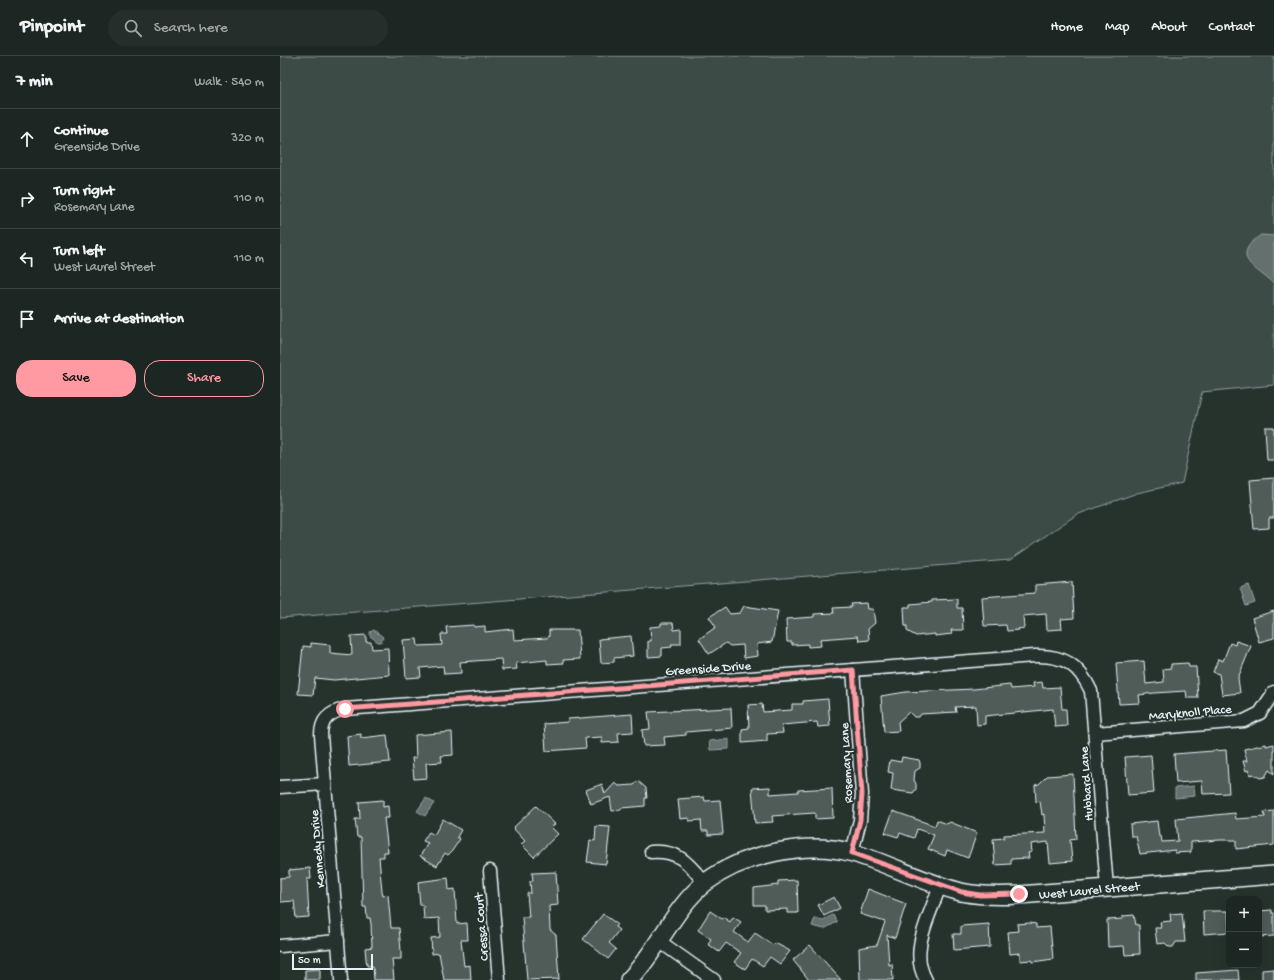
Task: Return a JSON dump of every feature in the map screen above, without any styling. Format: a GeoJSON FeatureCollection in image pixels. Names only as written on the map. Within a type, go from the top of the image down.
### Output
{"type":"FeatureCollection","features":[{"type":"Feature","properties":{"kind":"street","name":"Greenside Drive"},"geometry":{"type":"LineString","coordinates":[[326,718],[330,713],[345,709],[1046,656],[1064,660],[1080,671],[1086,679]]}},
{"type":"Feature","properties":{"kind":"street","name":"Rosemary Lane"},"geometry":{"type":"LineString","coordinates":[[852,853],[860,820],[862,794],[853,670]]}},
{"type":"Feature","properties":{"kind":"street","name":"Hubbard Lane"},"geometry":{"type":"LineString","coordinates":[[1086,679],[1091,692],[1107,888]]}},
{"type":"Feature","properties":{"kind":"street","name":"Maryknoll Place"},"geometry":{"type":"LineString","coordinates":[[1095,733],[1244,721],[1260,713],[1274,692]]}},
{"type":"Feature","properties":{"kind":"street","name":"Kennedy Drive"},"geometry":{"type":"LineString","coordinates":[[326,718],[322,724],[321,735],[341,980]]}},
{"type":"Feature","properties":{"kind":"street"},"geometry":{"type":"LineString","coordinates":[[280,788],[325,784]]}},
{"type":"Feature","properties":{"kind":"street","name":"West Laurel Street"},"geometry":{"type":"LineString","coordinates":[[629,980],[688,901],[705,883],[745,860],[771,853],[808,849],[852,853],[940,886],[962,892],[999,896],[1274,875]]}},
{"type":"Feature","properties":{"kind":"street"},"geometry":{"type":"LineString","coordinates":[[651,852],[672,853],[683,859],[705,883]]}},
{"type":"Feature","properties":{"kind":"street","name":"Cressa Court"},"geometry":{"type":"LineString","coordinates":[[490,871],[499,980]]}},
{"type":"Feature","properties":{"kind":"street"},"geometry":{"type":"LineString","coordinates":[[926,980],[921,972],[918,960],[919,947],[940,886]]}},
{"type":"Feature","properties":{"kind":"street"},"geometry":{"type":"LineString","coordinates":[[659,940],[714,980]]}},
{"type":"Feature","properties":{"kind":"street"},"geometry":{"type":"LineString","coordinates":[[280,946],[338,941]]}},
{"type":"Feature","properties":{"kind":"shaded area"},"geometry":{"type":"Polygon","coordinates":[[[280,56],[1274,56],[1274,385],[1202,392],[1182,483],[1137,493],[1076,515],[1010,560],[280,618],[280,56]]]}},
{"type":"Feature","properties":{"kind":"shaded area"},"geometry":{"type":"Polygon","coordinates":[[[1261,235],[1274,236],[1274,284],[1253,267],[1246,256],[1247,250],[1252,243],[1261,235]]]}},
{"type":"Feature","properties":{"kind":"shaded area"},"geometry":{"type":"Polygon","coordinates":[[[1249,585],[1255,603],[1246,606],[1240,588],[1249,585]]]}},
{"type":"Feature","properties":{"kind":"shaded area"},"geometry":{"type":"Polygon","coordinates":[[[374,630],[383,637],[381,642],[378,642],[370,636],[370,632],[374,630]]]}},
{"type":"Feature","properties":{"kind":"shaded area"},"geometry":{"type":"Polygon","coordinates":[[[729,739],[729,749],[710,750],[709,741],[729,739]]]}},
{"type":"Feature","properties":{"kind":"shaded area"},"geometry":{"type":"Polygon","coordinates":[[[1194,786],[1195,796],[1175,798],[1175,788],[1194,786]]]}},
{"type":"Feature","properties":{"kind":"shaded area"},"geometry":{"type":"Polygon","coordinates":[[[426,798],[434,803],[425,816],[417,811],[426,798]]]}},
{"type":"Feature","properties":{"kind":"shaded area"},"geometry":{"type":"Polygon","coordinates":[[[833,915],[837,922],[824,929],[812,926],[815,918],[823,920],[833,915]]]}},
{"type":"Feature","properties":{"kind":"building"},"geometry":{"type":"Polygon","coordinates":[[[1265,427],[1274,427],[1274,460],[1267,460],[1265,427]]]}},
{"type":"Feature","properties":{"kind":"building"},"geometry":{"type":"Polygon","coordinates":[[[1274,478],[1274,518],[1269,518],[1269,528],[1254,529],[1250,480],[1274,478]]]}},
{"type":"Feature","properties":{"kind":"building"},"geometry":{"type":"Polygon","coordinates":[[[1072,582],[1074,618],[1061,619],[1062,629],[1047,630],[1046,614],[1023,616],[1024,628],[1018,629],[1019,630],[1007,631],[1006,625],[984,626],[982,597],[1035,593],[1035,585],[1072,582]]]}},
{"type":"Feature","properties":{"kind":"building"},"geometry":{"type":"Polygon","coordinates":[[[957,599],[957,608],[962,608],[963,630],[951,630],[952,634],[935,636],[935,634],[916,636],[907,631],[907,626],[905,626],[904,607],[910,607],[910,604],[932,602],[932,600],[957,599]]]}},
{"type":"Feature","properties":{"kind":"building"},"geometry":{"type":"Polygon","coordinates":[[[867,603],[868,609],[873,609],[875,623],[868,629],[869,640],[859,641],[858,636],[820,639],[821,646],[808,647],[808,644],[792,645],[792,642],[787,642],[786,619],[814,617],[814,614],[834,613],[833,608],[852,607],[851,604],[867,603]]]}},
{"type":"Feature","properties":{"kind":"building"},"geometry":{"type":"Polygon","coordinates":[[[744,606],[778,611],[772,642],[757,644],[758,656],[744,658],[743,645],[730,646],[726,643],[709,654],[699,639],[716,627],[709,617],[725,607],[730,614],[740,613],[744,606]]]}},
{"type":"Feature","properties":{"kind":"building"},"geometry":{"type":"Polygon","coordinates":[[[1274,611],[1274,638],[1259,642],[1252,618],[1274,611]]]}},
{"type":"Feature","properties":{"kind":"building"},"geometry":{"type":"Polygon","coordinates":[[[661,623],[673,623],[674,630],[681,629],[681,644],[671,644],[672,647],[662,648],[662,656],[648,657],[648,641],[651,641],[650,627],[661,626],[661,623]]]}},
{"type":"Feature","properties":{"kind":"building"},"geometry":{"type":"Polygon","coordinates":[[[474,625],[474,627],[485,626],[485,632],[513,629],[514,640],[547,638],[549,636],[549,630],[578,630],[580,659],[563,660],[564,663],[547,664],[547,660],[516,663],[517,669],[502,670],[501,659],[460,662],[461,673],[444,674],[443,666],[420,668],[421,677],[406,678],[403,640],[417,639],[418,646],[442,645],[441,634],[447,634],[446,627],[474,625]]]}},
{"type":"Feature","properties":{"kind":"building"},"geometry":{"type":"Polygon","coordinates":[[[366,635],[366,642],[371,642],[372,649],[388,648],[389,675],[334,680],[315,678],[313,695],[298,694],[303,646],[311,647],[311,643],[330,645],[330,653],[352,655],[351,636],[366,635]]]}},
{"type":"Feature","properties":{"kind":"building"},"geometry":{"type":"Polygon","coordinates":[[[631,636],[633,656],[614,658],[614,662],[601,663],[599,639],[631,636]]]}},
{"type":"Feature","properties":{"kind":"building"},"geometry":{"type":"Polygon","coordinates":[[[1236,641],[1251,646],[1238,678],[1240,693],[1222,695],[1219,674],[1213,672],[1218,659],[1223,661],[1230,643],[1235,645],[1236,641]]]}},
{"type":"Feature","properties":{"kind":"building"},"geometry":{"type":"Polygon","coordinates":[[[1144,661],[1146,684],[1164,682],[1163,669],[1171,668],[1171,664],[1188,663],[1189,667],[1196,667],[1198,698],[1187,698],[1186,691],[1154,693],[1139,695],[1140,703],[1119,704],[1116,663],[1144,661]]]}},
{"type":"Feature","properties":{"kind":"building"},"geometry":{"type":"Polygon","coordinates":[[[1042,682],[1043,688],[1060,687],[1062,709],[1066,709],[1067,726],[1055,727],[1053,709],[985,716],[985,724],[977,725],[976,706],[955,707],[956,712],[921,714],[919,717],[914,717],[909,712],[898,722],[899,731],[884,732],[881,696],[906,692],[974,689],[1010,685],[1011,689],[1034,687],[1033,683],[1042,682]]]}},
{"type":"Feature","properties":{"kind":"building"},"geometry":{"type":"Polygon","coordinates":[[[828,699],[830,726],[818,727],[817,722],[782,725],[783,733],[767,734],[767,741],[742,743],[742,729],[749,728],[748,705],[762,704],[763,712],[792,710],[792,704],[803,704],[803,701],[828,699]]]}},
{"type":"Feature","properties":{"kind":"building"},"geometry":{"type":"Polygon","coordinates":[[[731,708],[732,728],[686,732],[686,735],[664,737],[665,745],[644,746],[642,730],[650,729],[648,712],[731,708]]]}},
{"type":"Feature","properties":{"kind":"building"},"geometry":{"type":"Polygon","coordinates":[[[632,714],[633,732],[618,733],[619,742],[602,743],[602,737],[585,738],[586,748],[546,751],[544,724],[568,722],[568,719],[632,714]]]}},
{"type":"Feature","properties":{"kind":"building"},"geometry":{"type":"Polygon","coordinates":[[[452,732],[453,755],[441,756],[442,762],[426,763],[427,778],[414,779],[412,758],[416,758],[415,735],[452,732]]]}},
{"type":"Feature","properties":{"kind":"building"},"geometry":{"type":"Polygon","coordinates":[[[361,734],[361,738],[387,735],[390,762],[349,766],[347,736],[361,734]]]}},
{"type":"Feature","properties":{"kind":"building"},"geometry":{"type":"Polygon","coordinates":[[[1266,744],[1266,746],[1274,744],[1274,774],[1269,770],[1265,777],[1260,778],[1253,774],[1250,775],[1248,770],[1246,771],[1243,761],[1247,761],[1244,749],[1266,744]]]}},
{"type":"Feature","properties":{"kind":"building"},"geometry":{"type":"Polygon","coordinates":[[[1226,750],[1229,793],[1203,794],[1202,781],[1176,783],[1174,754],[1226,750]]]}},
{"type":"Feature","properties":{"kind":"building"},"geometry":{"type":"Polygon","coordinates":[[[1151,755],[1154,793],[1128,795],[1125,757],[1151,755]]]}},
{"type":"Feature","properties":{"kind":"building"},"geometry":{"type":"Polygon","coordinates":[[[902,757],[919,760],[920,763],[920,768],[915,771],[914,780],[916,789],[913,793],[891,790],[893,773],[888,772],[890,760],[901,762],[902,757]]]}},
{"type":"Feature","properties":{"kind":"building"},"geometry":{"type":"Polygon","coordinates":[[[1073,774],[1076,839],[1070,840],[1072,861],[1050,863],[1048,842],[1031,844],[1032,852],[1028,853],[1029,858],[1011,859],[1011,864],[995,865],[993,839],[1004,838],[1004,835],[1045,833],[1044,814],[1042,815],[1040,801],[1036,802],[1035,785],[1039,784],[1047,776],[1073,774]]]}},
{"type":"Feature","properties":{"kind":"building"},"geometry":{"type":"Polygon","coordinates":[[[638,781],[646,788],[647,798],[645,798],[645,806],[621,808],[621,810],[612,811],[610,797],[591,804],[586,790],[602,784],[605,794],[615,783],[619,786],[634,785],[638,781]]]}},
{"type":"Feature","properties":{"kind":"building"},"geometry":{"type":"Polygon","coordinates":[[[770,787],[770,794],[798,792],[798,790],[832,788],[833,818],[815,819],[815,813],[799,814],[772,816],[773,822],[755,823],[752,788],[770,787]]]}},
{"type":"Feature","properties":{"kind":"building"},"geometry":{"type":"Polygon","coordinates":[[[704,797],[705,801],[720,800],[723,834],[708,835],[708,831],[702,831],[701,820],[689,821],[689,818],[680,819],[678,799],[704,797]]]}},
{"type":"Feature","properties":{"kind":"building"},"geometry":{"type":"Polygon","coordinates":[[[383,800],[383,807],[388,806],[389,818],[384,818],[388,852],[384,852],[384,857],[379,857],[382,892],[383,896],[388,895],[391,928],[399,928],[401,951],[401,959],[392,959],[394,980],[374,980],[373,966],[367,966],[365,948],[372,947],[371,924],[370,918],[367,918],[366,907],[363,907],[361,837],[357,837],[355,819],[360,819],[359,802],[383,800]]]}},
{"type":"Feature","properties":{"kind":"building"},"geometry":{"type":"Polygon","coordinates":[[[536,806],[555,824],[551,827],[558,834],[534,857],[521,844],[525,841],[513,828],[536,806]]]}},
{"type":"Feature","properties":{"kind":"building"},"geometry":{"type":"Polygon","coordinates":[[[893,811],[935,826],[937,820],[947,824],[950,822],[977,833],[968,858],[947,850],[945,856],[928,849],[934,835],[917,829],[914,838],[900,833],[898,837],[885,833],[893,811]]]}},
{"type":"Feature","properties":{"kind":"building"},"geometry":{"type":"Polygon","coordinates":[[[1274,811],[1274,845],[1236,849],[1236,840],[1220,840],[1191,842],[1191,852],[1175,853],[1175,850],[1140,854],[1136,836],[1131,836],[1130,824],[1157,821],[1159,836],[1161,836],[1162,842],[1178,841],[1176,819],[1235,813],[1236,819],[1265,817],[1264,812],[1274,811]]]}},
{"type":"Feature","properties":{"kind":"building"},"geometry":{"type":"Polygon","coordinates":[[[443,819],[461,830],[457,837],[460,839],[448,855],[445,853],[437,866],[420,856],[428,843],[423,841],[429,832],[434,835],[443,819]]]}},
{"type":"Feature","properties":{"kind":"building"},"geometry":{"type":"Polygon","coordinates":[[[596,826],[610,827],[606,864],[587,862],[590,840],[595,841],[596,826]]]}},
{"type":"Feature","properties":{"kind":"building"},"geometry":{"type":"Polygon","coordinates":[[[310,868],[311,879],[307,879],[309,917],[296,918],[294,901],[280,902],[280,878],[289,877],[289,870],[310,868]]]}},
{"type":"Feature","properties":{"kind":"building"},"geometry":{"type":"Polygon","coordinates":[[[556,872],[558,905],[549,906],[550,930],[556,935],[559,979],[527,980],[522,917],[529,917],[527,893],[531,893],[530,881],[533,881],[532,873],[556,872]]]}},
{"type":"Feature","properties":{"kind":"building"},"geometry":{"type":"Polygon","coordinates":[[[448,878],[449,890],[455,889],[457,924],[467,923],[468,940],[461,940],[464,966],[470,965],[471,980],[444,980],[439,953],[432,954],[431,938],[440,937],[439,918],[424,919],[423,905],[420,905],[418,882],[448,878]]]}},
{"type":"Feature","properties":{"kind":"building"},"geometry":{"type":"Polygon","coordinates":[[[797,880],[798,913],[787,913],[787,909],[765,910],[765,905],[754,905],[754,888],[778,885],[778,881],[797,880]]]}},
{"type":"Feature","properties":{"kind":"building"},"geometry":{"type":"Polygon","coordinates":[[[868,889],[906,904],[895,938],[887,935],[889,965],[892,964],[893,980],[860,980],[859,948],[877,945],[885,922],[860,914],[868,889]]]}},
{"type":"Feature","properties":{"kind":"building"},"geometry":{"type":"Polygon","coordinates":[[[834,897],[840,908],[824,916],[818,905],[834,897]]]}},
{"type":"Feature","properties":{"kind":"building"},"geometry":{"type":"Polygon","coordinates":[[[1272,910],[1272,913],[1274,913],[1274,936],[1262,937],[1262,911],[1272,910]]]}},
{"type":"Feature","properties":{"kind":"building"},"geometry":{"type":"Polygon","coordinates":[[[710,911],[722,919],[723,917],[730,922],[733,917],[741,922],[734,932],[748,942],[755,933],[773,945],[775,943],[790,951],[780,964],[770,957],[763,966],[752,959],[745,969],[734,962],[741,953],[726,943],[719,952],[708,944],[711,939],[698,930],[710,911]]]}},
{"type":"Feature","properties":{"kind":"building"},"geometry":{"type":"Polygon","coordinates":[[[1203,911],[1226,911],[1226,932],[1204,934],[1203,911]]]}},
{"type":"Feature","properties":{"kind":"building"},"geometry":{"type":"Polygon","coordinates":[[[1182,913],[1185,942],[1176,942],[1173,947],[1169,947],[1165,943],[1157,944],[1155,928],[1161,928],[1160,922],[1171,921],[1170,914],[1182,913]]]}},
{"type":"Feature","properties":{"kind":"building"},"geometry":{"type":"Polygon","coordinates":[[[603,914],[617,924],[615,927],[619,930],[609,943],[616,949],[608,959],[583,939],[603,914]]]}},
{"type":"Feature","properties":{"kind":"building"},"geometry":{"type":"Polygon","coordinates":[[[1134,915],[1136,925],[1139,925],[1140,954],[1125,955],[1124,946],[1108,947],[1107,920],[1123,919],[1123,916],[1134,915]]]}},
{"type":"Feature","properties":{"kind":"building"},"geometry":{"type":"Polygon","coordinates":[[[989,924],[990,947],[954,950],[953,934],[961,934],[961,926],[989,924]]]}},
{"type":"Feature","properties":{"kind":"building"},"geometry":{"type":"Polygon","coordinates":[[[1017,924],[1036,924],[1036,928],[1050,927],[1053,959],[1032,962],[1031,960],[1020,961],[1020,953],[1010,954],[1008,932],[1018,931],[1017,924]]]}},
{"type":"Feature","properties":{"kind":"building"},"geometry":{"type":"Polygon","coordinates":[[[810,945],[841,980],[809,980],[793,960],[810,945]]]}},
{"type":"Feature","properties":{"kind":"building"},"geometry":{"type":"Polygon","coordinates":[[[320,969],[320,980],[305,980],[305,970],[320,969]]]}},
{"type":"Feature","properties":{"kind":"building"},"geometry":{"type":"Polygon","coordinates":[[[1274,969],[1274,980],[1262,980],[1262,970],[1274,969]]]}},
{"type":"Feature","properties":{"kind":"building"},"geometry":{"type":"Polygon","coordinates":[[[1238,970],[1239,980],[1196,980],[1196,973],[1238,970]]]}},
{"type":"Feature","properties":{"kind":"route"},"geometry":{"type":"LineString","coordinates":[[345,709],[853,670],[862,806],[852,853],[940,886],[962,892],[999,896],[1019,894]]}}]}
